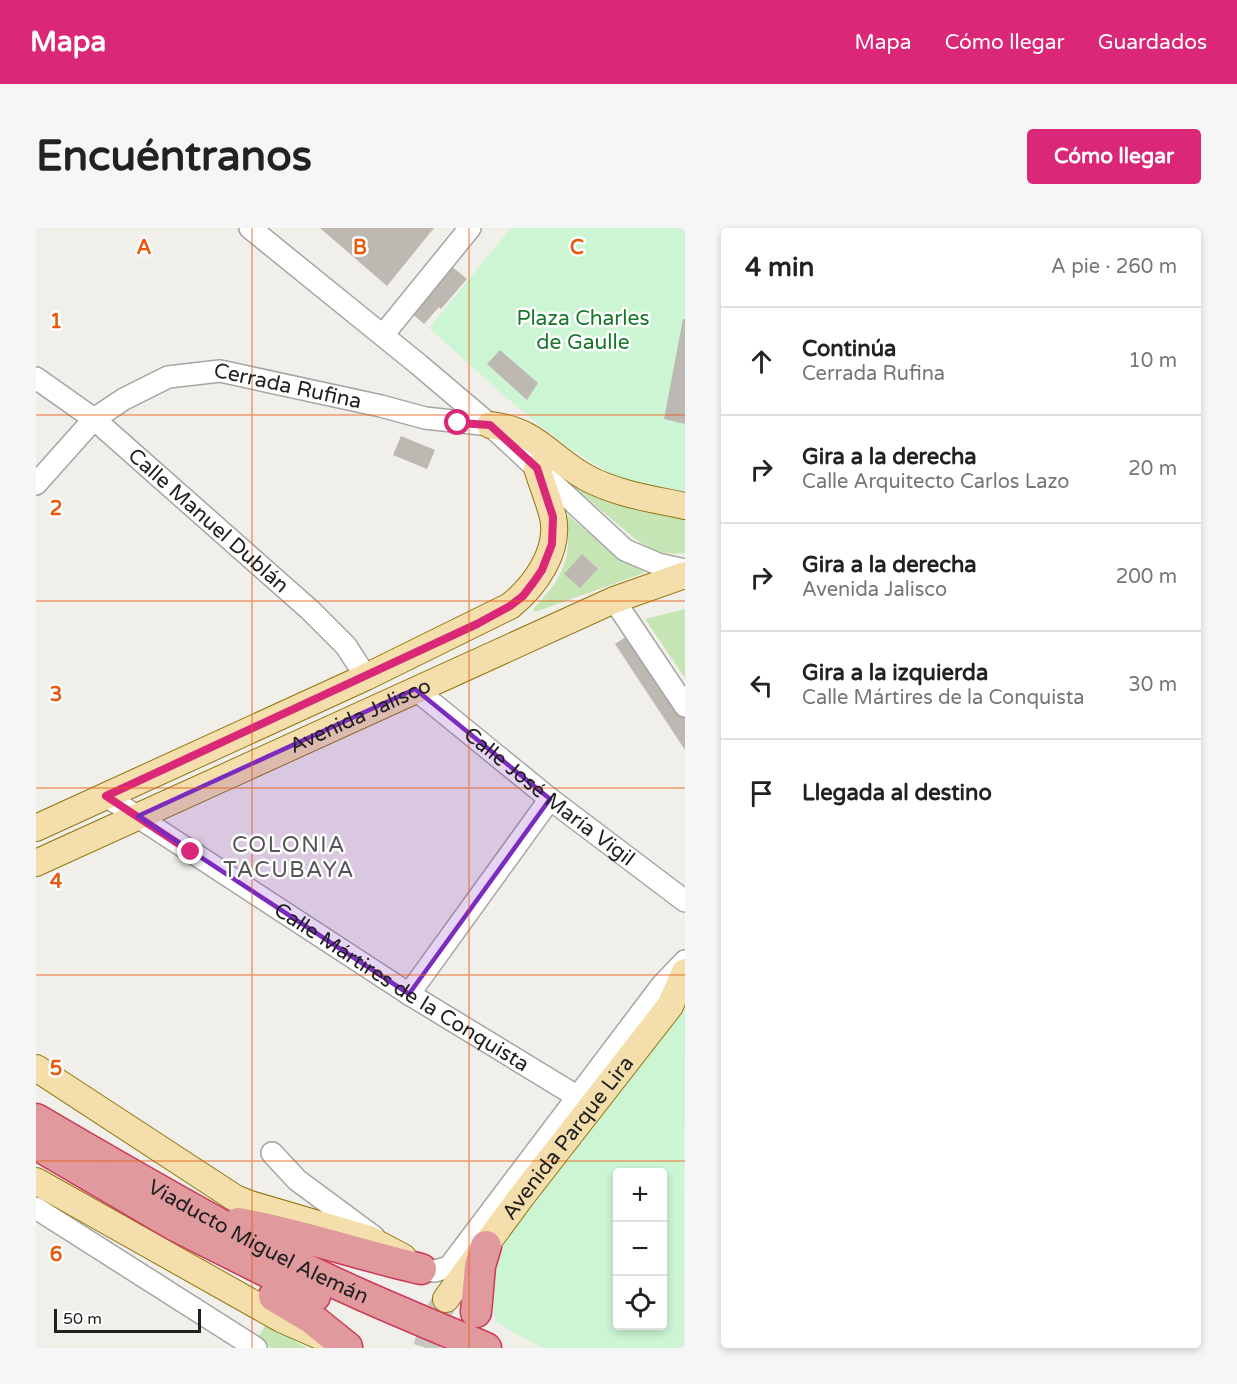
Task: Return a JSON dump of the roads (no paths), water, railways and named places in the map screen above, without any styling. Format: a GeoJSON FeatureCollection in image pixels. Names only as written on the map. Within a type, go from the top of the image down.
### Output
{"type":"FeatureCollection","features":[{"type":"Feature","properties":{"kind":"highway","name":"Viaducto Miguel Alemán"},"geometry":{"type":"LineString","coordinates":[[36,1119],[153,1200],[174,1225],[313,1296],[435,1348]]}},
{"type":"Feature","properties":{"kind":"highway","name":"Viaducto Miguel Alemán"},"geometry":{"type":"LineString","coordinates":[[36,1144],[153,1200],[212,1219],[331,1281],[486,1348]]}},
{"type":"Feature","properties":{"kind":"highway"},"geometry":{"type":"LineString","coordinates":[[212,1219],[312,1239],[364,1255],[409,1261]]}},
{"type":"Feature","properties":{"kind":"highway"},"geometry":{"type":"LineString","coordinates":[[174,1225],[247,1280],[311,1318],[348,1348]]}},
{"type":"Feature","properties":{"kind":"highway"},"geometry":{"type":"LineString","coordinates":[[476,1312],[480,1266],[486,1246]]}},
{"type":"Feature","properties":{"kind":"main road"},"geometry":{"type":"LineString","coordinates":[[490,425],[510,428],[531,437],[584,476],[602,486],[685,506]]}},
{"type":"Feature","properties":{"kind":"main road","name":"Avenida Jalisco"},"geometry":{"type":"LineString","coordinates":[[36,828],[366,677],[510,606],[528,590],[552,544],[553,517],[537,468]]}},
{"type":"Feature","properties":{"kind":"main road","name":"Avenida Jalisco"},"geometry":{"type":"LineString","coordinates":[[36,863],[614,600],[685,572]]}},
{"type":"Feature","properties":{"kind":"main road","name":"Avenida Parque Lira"},"geometry":{"type":"LineString","coordinates":[[446,1299],[550,1159],[670,1006],[685,972]]}},
{"type":"Feature","properties":{"kind":"main road","name":"Viaducto Miguel Alemán"},"geometry":{"type":"LineString","coordinates":[[36,1068],[235,1198],[369,1239],[409,1261]]}},
{"type":"Feature","properties":{"kind":"main road"},"geometry":{"type":"LineString","coordinates":[[36,1182],[281,1319],[348,1348]]}},
{"type":"Feature","properties":{"kind":"street"},"geometry":{"type":"LineString","coordinates":[[250,228],[383,334],[490,425],[625,550],[685,572]]}},
{"type":"Feature","properties":{"kind":"street"},"geometry":{"type":"LineString","coordinates":[[383,334],[470,228]]}},
{"type":"Feature","properties":{"kind":"street","name":"Cerrada Rufina"},"geometry":{"type":"LineString","coordinates":[[36,484],[45,459],[94,419],[124,399],[168,377],[220,371],[381,406],[425,418],[490,425]]}},
{"type":"Feature","properties":{"kind":"street","name":"Calle Manuel Dublán"},"geometry":{"type":"LineString","coordinates":[[36,378],[94,419],[310,610],[346,646],[366,677]]}},
{"type":"Feature","properties":{"kind":"street"},"geometry":{"type":"LineString","coordinates":[[614,600],[685,706]]}},
{"type":"Feature","properties":{"kind":"street","name":"Calle José María Vigil"},"geometry":{"type":"LineString","coordinates":[[416,689],[550,799],[685,901]]}},
{"type":"Feature","properties":{"kind":"street","name":"Calle Mártires de la Conquista"},"geometry":{"type":"LineString","coordinates":[[106,796],[409,994],[578,1097]]}},
{"type":"Feature","properties":{"kind":"street"},"geometry":{"type":"LineString","coordinates":[[409,994],[550,799]]}},
{"type":"Feature","properties":{"kind":"street"},"geometry":{"type":"LineString","coordinates":[[272,1153],[297,1180],[409,1261],[435,1271],[449,1267],[662,985],[685,961]]}},
{"type":"Feature","properties":{"kind":"street"},"geometry":{"type":"LineString","coordinates":[[36,1208],[256,1348]]}},
{"type":"Feature","properties":{"kind":"tunnel"},"geometry":{"type":"LineString","coordinates":[[426,1348],[436,1317],[446,1299]]}},
{"type":"Feature","properties":{"kind":"district","name":"COLONIA TACUBAYA"},"geometry":{"type":"Point","coordinates":[289,856]}},
{"type":"Feature","properties":{"kind":"park label","name":"Plaza Charles de Gaulle"},"geometry":{"type":"Point","coordinates":[583,330]}}]}
